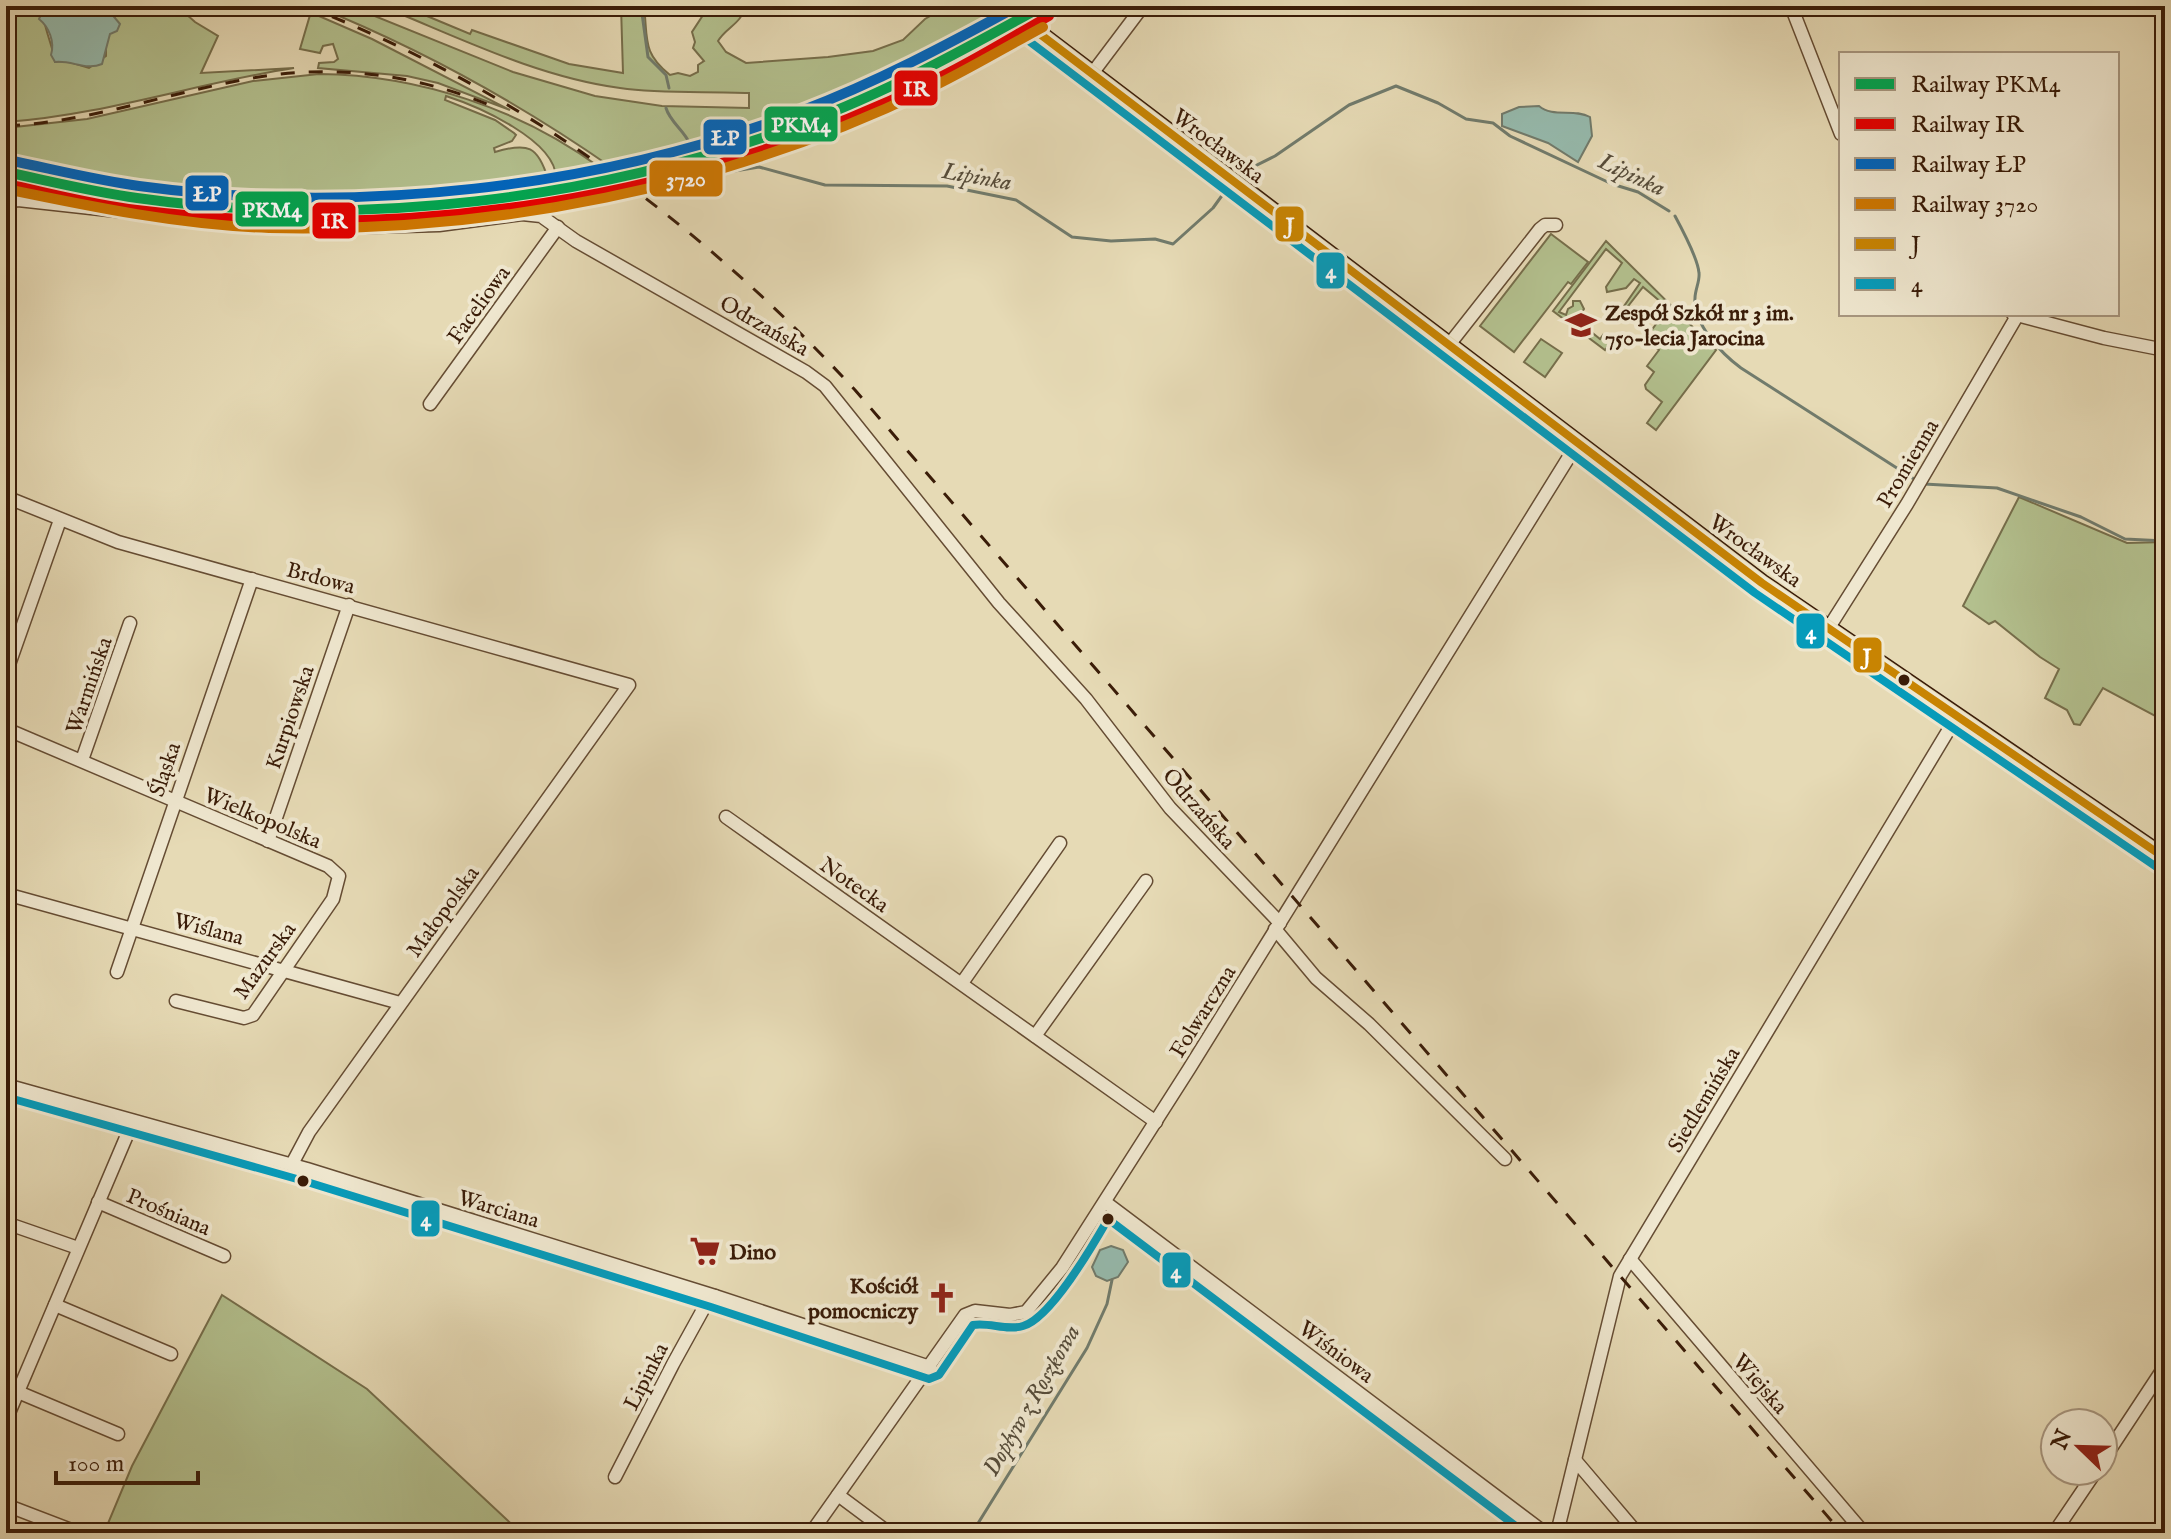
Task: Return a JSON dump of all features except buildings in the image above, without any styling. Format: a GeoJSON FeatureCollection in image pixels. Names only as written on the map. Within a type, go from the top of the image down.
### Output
{"type":"FeatureCollection","features":[{"type":"Feature","properties":{"kind":"main road","name":"Wrocławska"},"geometry":{"type":"LineString","coordinates":[[1003,6],[1577,444],[1828,629],[2165,858]]}},
{"type":"Feature","properties":{"kind":"street"},"geometry":{"type":"LineString","coordinates":[[1091,75],[1143,6]]}},
{"type":"Feature","properties":{"kind":"street"},"geometry":{"type":"LineString","coordinates":[[1791,6],[1839,129]]}},
{"type":"Feature","properties":{"kind":"street","name":"Odrzańska"},"geometry":{"type":"LineString","coordinates":[[6,202],[18,200],[218,222],[333,228],[439,225],[522,214],[541,216],[576,241],[806,372],[825,386],[999,603],[1086,699],[1170,808],[1278,926],[1316,978],[1369,1024],[1505,1159]]}},
{"type":"Feature","properties":{"kind":"street"},"geometry":{"type":"LineString","coordinates":[[1448,346],[1540,229],[1545,225],[1556,225]]}},
{"type":"Feature","properties":{"kind":"street","name":"Faceliowa"},"geometry":{"type":"LineString","coordinates":[[430,404],[558,227]]}},
{"type":"Feature","properties":{"kind":"street","name":"Promienna"},"geometry":{"type":"LineString","coordinates":[[1828,629],[1899,516],[2014,316]]}},
{"type":"Feature","properties":{"kind":"street"},"geometry":{"type":"LineString","coordinates":[[2019,316],[2165,350]]}},
{"type":"Feature","properties":{"kind":"street","name":"Folwarczna"},"geometry":{"type":"LineString","coordinates":[[811,1533],[965,1315],[975,1311],[1010,1315],[1026,1312],[1062,1268],[1577,444]]}},
{"type":"Feature","properties":{"kind":"street","name":"Brdowa"},"geometry":{"type":"LineString","coordinates":[[6,497],[118,542],[629,685]]}},
{"type":"Feature","properties":{"kind":"street"},"geometry":{"type":"LineString","coordinates":[[6,673],[60,520]]}},
{"type":"Feature","properties":{"kind":"street","name":"Śląska"},"geometry":{"type":"LineString","coordinates":[[117,972],[252,579]]}},
{"type":"Feature","properties":{"kind":"street","name":"Kurpiowska"},"geometry":{"type":"LineString","coordinates":[[268,841],[349,605]]}},
{"type":"Feature","properties":{"kind":"street","name":"Warmińska"},"geometry":{"type":"LineString","coordinates":[[82,760],[130,623]]}},
{"type":"Feature","properties":{"kind":"street","name":"Małopolska"},"geometry":{"type":"LineString","coordinates":[[292,1164],[309,1132],[629,685]]}},
{"type":"Feature","properties":{"kind":"street","name":"Siedlemińska"},"geometry":{"type":"LineString","coordinates":[[1557,1533],[1617,1286],[1630,1259],[1957,716]]}},
{"type":"Feature","properties":{"kind":"street","name":"Wielkopolska"},"geometry":{"type":"LineString","coordinates":[[6,729],[328,866]]}},
{"type":"Feature","properties":{"kind":"street","name":"Notecka"},"geometry":{"type":"LineString","coordinates":[[726,817],[1156,1122]]}},
{"type":"Feature","properties":{"kind":"street"},"geometry":{"type":"LineString","coordinates":[[962,983],[1060,843]]}},
{"type":"Feature","properties":{"kind":"street","name":"Mazurska"},"geometry":{"type":"LineString","coordinates":[[176,1001],[244,1018],[253,1015],[333,899],[339,876],[328,866]]}},
{"type":"Feature","properties":{"kind":"street"},"geometry":{"type":"LineString","coordinates":[[1035,1036],[1146,881]]}},
{"type":"Feature","properties":{"kind":"street","name":"Wiślana"},"geometry":{"type":"LineString","coordinates":[[6,894],[400,1003]]}},
{"type":"Feature","properties":{"kind":"street","name":"Warciana"},"geometry":{"type":"LineString","coordinates":[[6,1085],[292,1164],[715,1296],[930,1367]]}},
{"type":"Feature","properties":{"kind":"street","name":"Prośniana"},"geometry":{"type":"LineString","coordinates":[[6,1420],[133,1121]]}},
{"type":"Feature","properties":{"kind":"street","name":"Prośniana"},"geometry":{"type":"LineString","coordinates":[[98,1202],[224,1256]]}},
{"type":"Feature","properties":{"kind":"street","name":"Wiśniowa"},"geometry":{"type":"LineString","coordinates":[[1105,1202],[1545,1533]]}},
{"type":"Feature","properties":{"kind":"street"},"geometry":{"type":"LineString","coordinates":[[6,1223],[78,1248]]}},
{"type":"Feature","properties":{"kind":"street","name":"Wiejska"},"geometry":{"type":"LineString","coordinates":[[1630,1259],[1864,1533]]}},
{"type":"Feature","properties":{"kind":"street","name":"Lipinka"},"geometry":{"type":"LineString","coordinates":[[615,1477],[705,1306],[715,1296]]}},
{"type":"Feature","properties":{"kind":"street"},"geometry":{"type":"LineString","coordinates":[[55,1305],[171,1354]]}},
{"type":"Feature","properties":{"kind":"street"},"geometry":{"type":"LineString","coordinates":[[2119,1436],[2165,1366]]}},
{"type":"Feature","properties":{"kind":"street"},"geometry":{"type":"LineString","coordinates":[[18,1392],[118,1434]]}},
{"type":"Feature","properties":{"kind":"street"},"geometry":{"type":"LineString","coordinates":[[1575,1460],[1637,1533]]}},
{"type":"Feature","properties":{"kind":"street"},"geometry":{"type":"LineString","coordinates":[[2054,1533],[2085,1487]]}},
{"type":"Feature","properties":{"kind":"street"},"geometry":{"type":"LineString","coordinates":[[838,1495],[889,1533]]}},
{"type":"Feature","properties":{"kind":"street"},"geometry":{"type":"LineString","coordinates":[[6,1505],[79,1533]]}},
{"type":"Feature","properties":{"kind":"green space"},"geometry":{"type":"Polygon","coordinates":[[[6,6],[45,6],[44,18],[55,62],[66,61],[89,68],[106,56],[106,43],[115,17],[105,6],[177,6],[218,36],[201,73],[294,68],[79,113],[6,122],[6,6]]]}},
{"type":"Feature","properties":{"kind":"green space"},"geometry":{"type":"Polygon","coordinates":[[[286,6],[296,6],[372,39],[510,110],[438,83],[407,76],[318,68],[319,63],[338,59],[333,44],[323,46],[320,53],[300,49],[310,15],[286,6]]]}},
{"type":"Feature","properties":{"kind":"green space"},"geometry":{"type":"Polygon","coordinates":[[[315,6],[350,6],[513,72],[595,96],[662,106],[749,108],[749,93],[652,91],[589,83],[498,54],[381,6],[411,6],[470,34],[472,30],[569,64],[623,73],[621,6],[644,6],[648,45],[655,60],[670,75],[690,76],[698,72],[698,65],[704,61],[693,48],[692,32],[709,6],[745,6],[741,17],[718,41],[726,52],[746,63],[873,51],[903,40],[925,19],[948,6],[984,6],[990,19],[994,16],[998,22],[905,68],[810,108],[712,141],[611,167],[468,78],[315,6]]]}},
{"type":"Feature","properties":{"kind":"green space"},"geometry":{"type":"Polygon","coordinates":[[[319,74],[394,81],[468,99],[538,129],[602,169],[556,178],[553,164],[543,151],[513,126],[446,96],[445,100],[495,120],[514,133],[516,135],[512,141],[494,148],[495,152],[516,147],[530,149],[540,159],[548,179],[413,196],[290,201],[167,192],[86,179],[6,161],[6,128],[87,119],[253,81],[319,74]]]}},
{"type":"Feature","properties":{"kind":"green space"},"geometry":{"type":"Polygon","coordinates":[[[6,175],[75,191],[210,210],[344,213],[481,203],[551,194],[551,207],[546,211],[472,218],[290,224],[17,198],[6,185],[6,175]]]}},
{"type":"Feature","properties":{"kind":"green space"},"geometry":{"type":"Polygon","coordinates":[[[620,180],[634,191],[626,190],[614,196],[563,205],[558,192],[620,180]]]}},
{"type":"Feature","properties":{"kind":"green space"},"geometry":{"type":"Polygon","coordinates":[[[1551,234],[1588,262],[1571,284],[1568,282],[1514,352],[1480,326],[1551,234]]]}},
{"type":"Feature","properties":{"kind":"green space"},"geometry":{"type":"Polygon","coordinates":[[[1606,241],[1716,350],[1656,430],[1647,423],[1662,402],[1645,385],[1654,372],[1647,366],[1659,350],[1645,339],[1668,308],[1643,287],[1622,314],[1620,312],[1640,283],[1634,279],[1626,288],[1607,292],[1606,287],[1622,263],[1606,249],[1559,312],[1566,315],[1573,301],[1580,301],[1584,309],[1579,322],[1600,339],[1603,335],[1611,342],[1605,350],[1553,311],[1606,241]]]}},
{"type":"Feature","properties":{"kind":"green space"},"geometry":{"type":"Polygon","coordinates":[[[1541,339],[1562,353],[1545,377],[1524,362],[1541,339]]]}},
{"type":"Feature","properties":{"kind":"green space"},"geometry":{"type":"Polygon","coordinates":[[[2019,497],[2127,543],[2165,542],[2165,701],[2157,717],[2103,688],[2080,725],[2074,724],[2067,710],[2045,698],[2059,669],[1995,621],[1989,624],[1963,606],[2019,497]]]}},
{"type":"Feature","properties":{"kind":"green space"},"geometry":{"type":"Polygon","coordinates":[[[222,1295],[367,1389],[521,1533],[104,1533],[132,1466],[222,1295]]]}},
{"type":"Feature","properties":{"kind":"water"},"geometry":{"type":"Polygon","coordinates":[[[45,6],[105,6],[120,24],[117,31],[110,34],[102,64],[90,66],[55,62],[51,55],[50,35],[39,19],[45,6]]]}},
{"type":"Feature","properties":{"kind":"water"},"geometry":{"type":"Polygon","coordinates":[[[1539,106],[1551,112],[1590,117],[1592,136],[1578,162],[1548,143],[1502,126],[1502,114],[1519,107],[1539,106]]]}},
{"type":"Feature","properties":{"kind":"water"},"geometry":{"type":"Polygon","coordinates":[[[1111,1246],[1123,1250],[1128,1262],[1118,1277],[1107,1281],[1096,1276],[1092,1267],[1100,1250],[1111,1246]]]}},
{"type":"Feature","properties":{"kind":"waterway","name":"Lipinka"},"geometry":{"type":"LineString","coordinates":[[641,6],[648,57],[666,75],[669,88]]}},
{"type":"Feature","properties":{"kind":"waterway","name":"Lipinka"},"geometry":{"type":"LineString","coordinates":[[1239,174],[1275,156],[1349,105],[1396,86],[1438,103],[1466,119],[1493,123],[1510,136],[1612,184],[1638,192],[1669,211]]}},
{"type":"Feature","properties":{"kind":"waterway","name":"Lipinka"},"geometry":{"type":"LineString","coordinates":[[666,108],[690,144]]}},
{"type":"Feature","properties":{"kind":"waterway","name":"Lipinka"},"geometry":{"type":"LineString","coordinates":[[695,165],[699,174],[704,176],[759,167],[825,185],[947,186],[1016,200],[1072,237],[1111,241],[1155,239],[1173,244],[1213,208],[1226,190]]}},
{"type":"Feature","properties":{"kind":"waterway","name":"Lipinka"},"geometry":{"type":"LineString","coordinates":[[1675,216],[1698,267],[1695,298],[1699,318],[1718,347],[1741,368],[1914,479]]}},
{"type":"Feature","properties":{"kind":"waterway","name":"Lipinka"},"geometry":{"type":"LineString","coordinates":[[1924,484],[1997,488],[2081,517],[2125,539],[2165,541]]}},
{"type":"Feature","properties":{"kind":"waterway","name":"Dopływ z Roszkowa"},"geometry":{"type":"LineString","coordinates":[[972,1533],[1087,1348],[1107,1304],[1112,1280]]}},
{"type":"Feature","properties":{"kind":"railway"},"geometry":{"type":"LineString","coordinates":[[306,6],[460,78],[602,166],[734,271],[796,329],[855,390],[1842,1533]]}},
{"type":"Feature","properties":{"kind":"railway"},"geometry":{"type":"LineString","coordinates":[[6,126],[100,113],[253,78],[312,72],[372,74],[401,79],[487,104]]}},
{"type":"Feature","properties":{"kind":"rail line","name":"ŁP"},"geometry":{"type":"LineString","coordinates":[[8,160],[139,186],[221,194],[305,197],[390,196],[474,189],[559,177],[642,160],[723,138],[801,111],[911,62],[1018,6]]}},
{"type":"Feature","properties":{"kind":"rail line","name":"PKM4"},"geometry":{"type":"LineString","coordinates":[[6,172],[137,198],[221,207],[305,210],[390,208],[475,201],[559,189],[643,172],[724,150],[804,123],[896,84],[1043,6]]}},
{"type":"Feature","properties":{"kind":"rail line","name":"IR"},"geometry":{"type":"LineString","coordinates":[[6,184],[121,208],[238,219],[340,221],[442,215],[544,203],[644,183],[743,156],[839,122],[947,74],[1049,16]]}},
{"type":"Feature","properties":{"kind":"rail line","name":"3720"},"geometry":{"type":"LineString","coordinates":[[6,189],[170,219],[269,228],[354,228],[522,212],[606,198],[769,154],[849,124],[926,90],[1043,27]]}},
{"type":"Feature","properties":{"kind":"transit line","name":"J"},"geometry":{"type":"LineString","coordinates":[[1003,6],[1762,583],[2165,858]]}},
{"type":"Feature","properties":{"kind":"transit line","name":"4"},"geometry":{"type":"LineString","coordinates":[[996,16],[1755,593],[2158,868]]}},
{"type":"Feature","properties":{"kind":"transit line","name":"4"},"geometry":{"type":"LineString","coordinates":[[6,1097],[304,1181],[711,1307],[929,1379],[939,1375],[973,1325],[1023,1326],[1046,1310],[1108,1219],[1525,1533]]}},
{"type":"Feature","properties":{"kind":"place","name":"Zespół Szkół nr 3 im. 750-lecia Jarocina"},"geometry":{"type":"Point","coordinates":[1581,325]}},
{"type":"Feature","properties":{"kind":"place","name":"Dino"},"geometry":{"type":"Point","coordinates":[705,1251]}},
{"type":"Feature","properties":{"kind":"place","name":"Kościół pomocniczy"},"geometry":{"type":"Point","coordinates":[942,1298]}}]}
